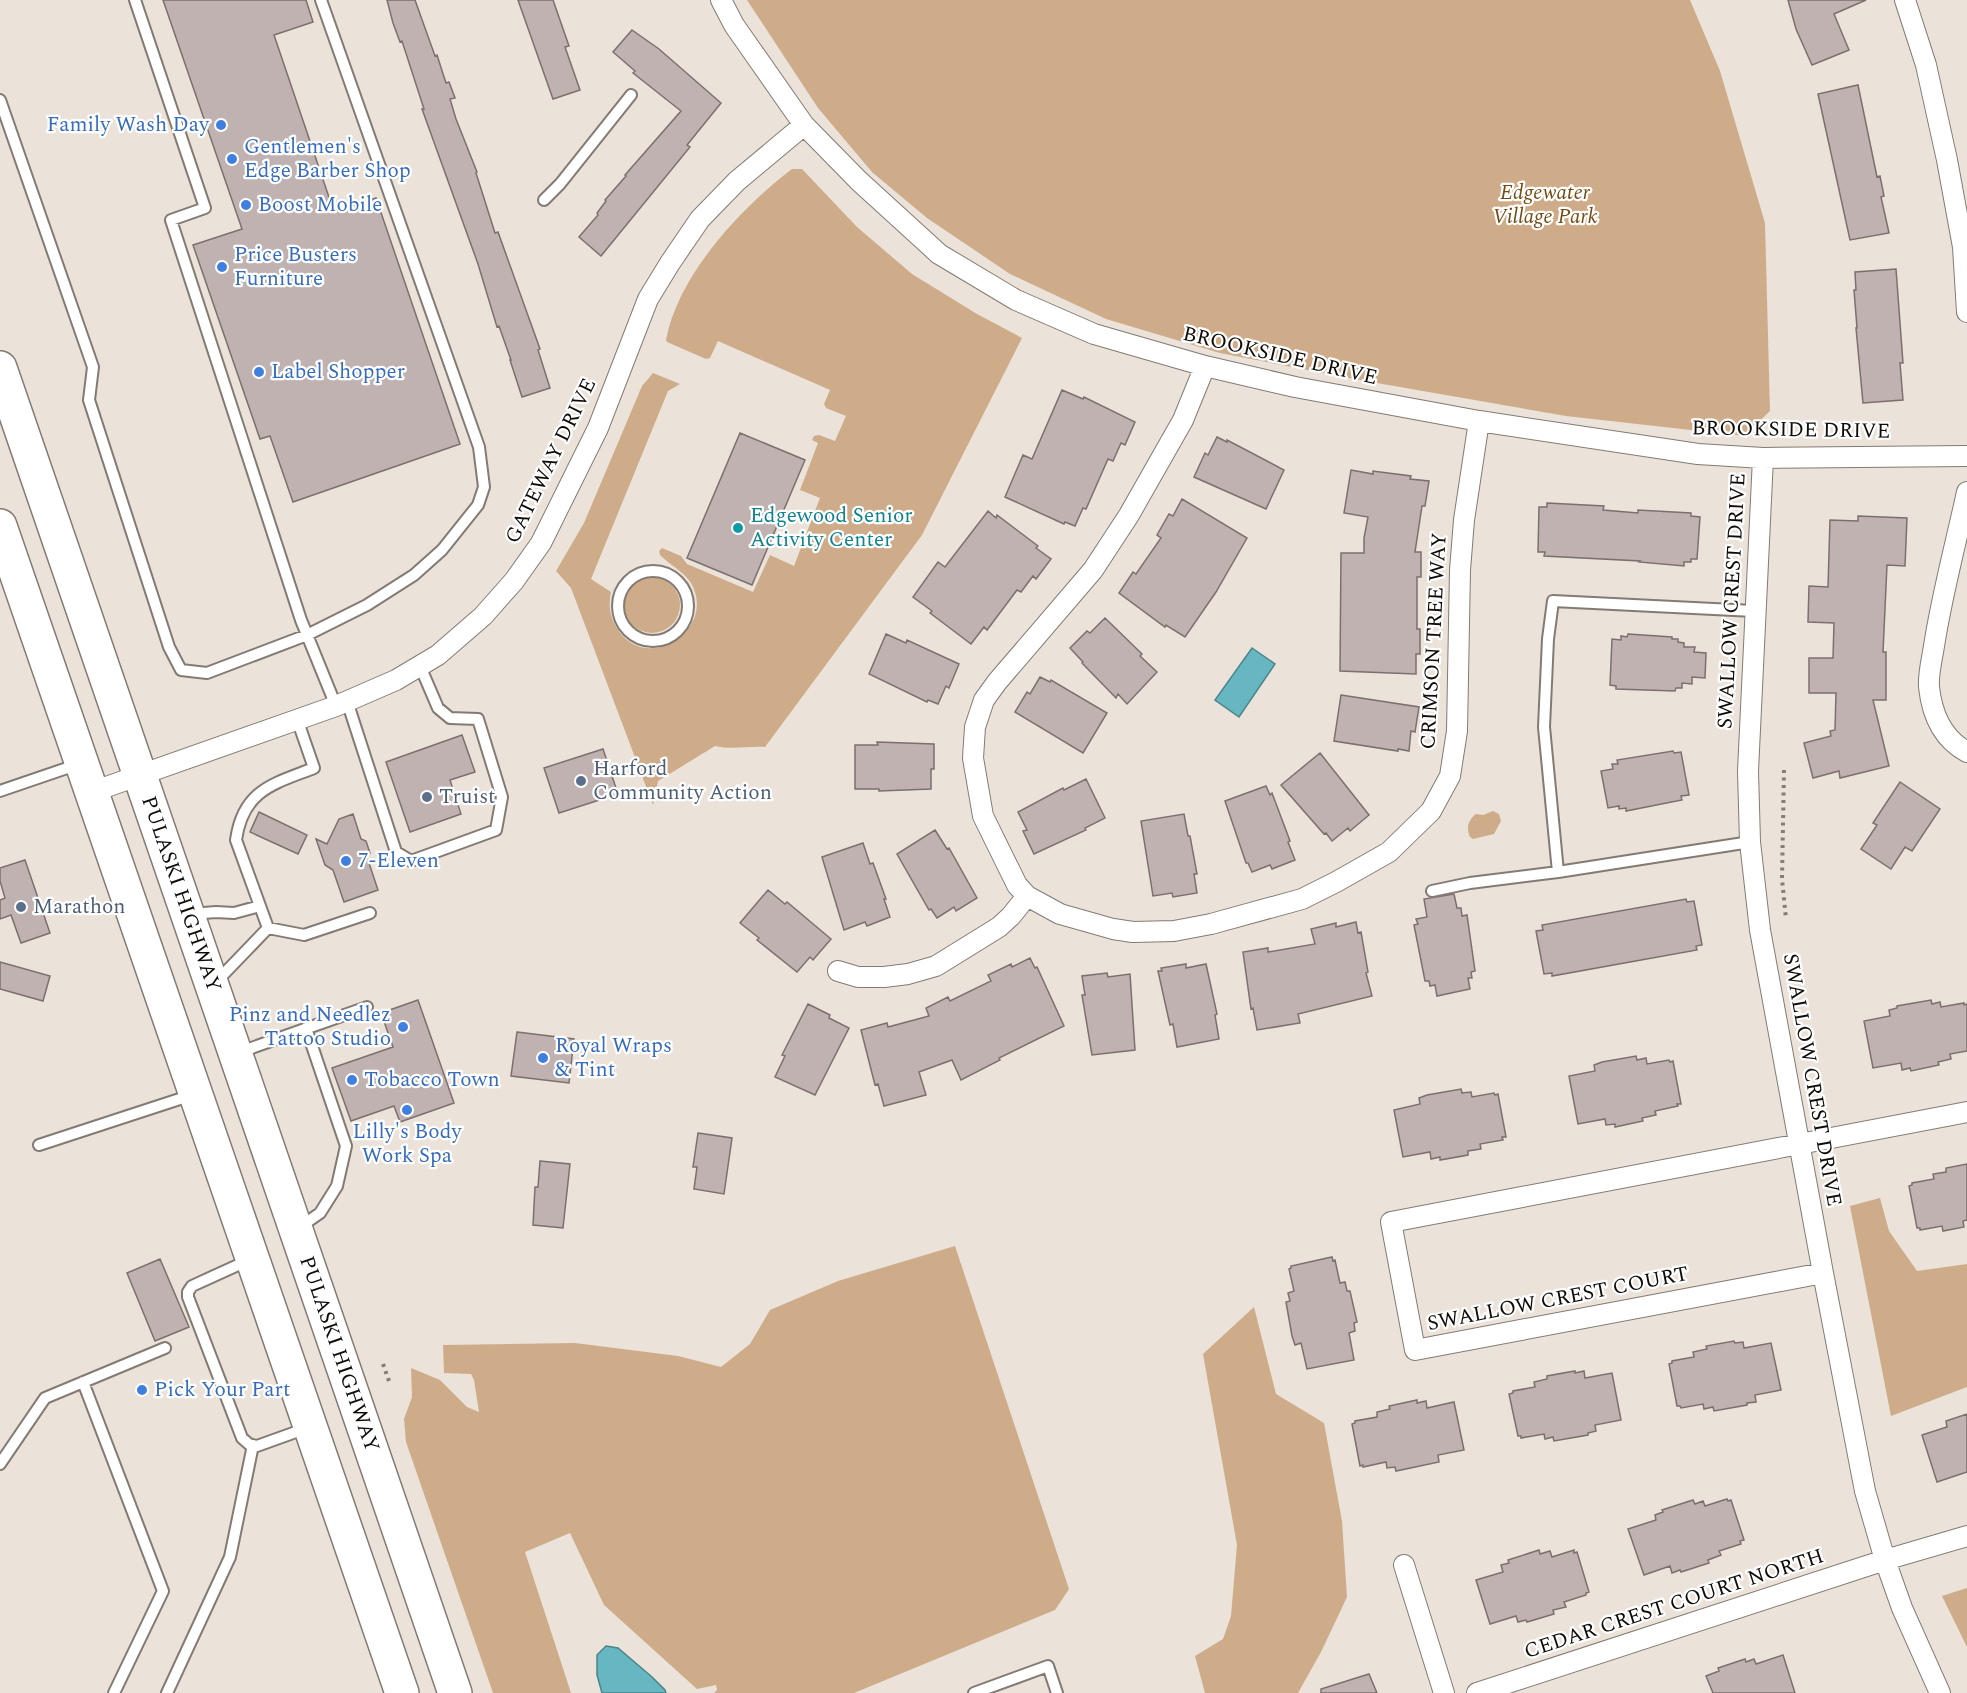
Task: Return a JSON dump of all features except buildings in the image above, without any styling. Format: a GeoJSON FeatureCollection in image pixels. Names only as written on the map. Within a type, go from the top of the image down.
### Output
{"type":"FeatureCollection","features":[{"type":"Feature","properties":{"kind":"highway","name":"PULASKI HIGHWAY"},"geometry":{"type":"LineString","coordinates":[[0,368],[455,1693]]}},
{"type":"Feature","properties":{"kind":"highway"},"geometry":{"type":"LineString","coordinates":[[0,526],[402,1693]]}},
{"type":"Feature","properties":{"kind":"street","name":"BROOKSIDE DRIVE"},"geometry":{"type":"LineString","coordinates":[[721,0],[734,25],[804,126],[859,181],[939,254],[1016,300],[1094,334],[1205,366],[1295,387],[1479,421],[1698,454],[1763,458],[1967,456]]}},
{"type":"Feature","properties":{"kind":"street"},"geometry":{"type":"LineString","coordinates":[[1905,0],[1926,65],[1965,246],[1967,312]]}},
{"type":"Feature","properties":{"kind":"street","name":"GATEWAY DRIVE"},"geometry":{"type":"LineString","coordinates":[[86,777],[141,774],[342,703],[396,680],[438,655],[483,616],[514,581],[541,543],[598,428],[648,299],[699,219],[738,182],[804,126]]}},
{"type":"Feature","properties":{"kind":"street","name":"CRIMSON TREE WAY"},"geometry":{"type":"LineString","coordinates":[[1205,366],[1183,420],[1129,515],[1093,570],[997,682],[984,700],[975,727],[973,758],[983,816],[1017,885],[1027,896],[1060,914],[1113,929],[1133,932],[1174,931],[1210,924],[1302,899],[1389,852],[1431,811],[1450,776],[1457,730],[1460,570],[1464,520],[1479,421]]}},
{"type":"Feature","properties":{"kind":"street","name":"SWALLOW CREST DRIVE"},"geometry":{"type":"LineString","coordinates":[[1763,458],[1748,771],[1750,842],[1760,930],[1865,1491],[1902,1608],[1940,1693]]}},
{"type":"Feature","properties":{"kind":"street"},"geometry":{"type":"LineString","coordinates":[[1967,492],[1936,632],[1929,685],[1936,718],[1944,733],[1957,747],[1967,752]]}},
{"type":"Feature","properties":{"kind":"street"},"geometry":{"type":"LineString","coordinates":[[838,971],[858,977],[884,976],[908,974],[936,966],[999,927],[1027,896]]}},
{"type":"Feature","properties":{"kind":"street"},"geometry":{"type":"LineString","coordinates":[[1799,1144],[1967,1112]]}},
{"type":"Feature","properties":{"kind":"street","name":"SWALLOW CREST COURT"},"geometry":{"type":"LineString","coordinates":[[1799,1144],[1390,1222],[1415,1350],[1823,1273]]}},
{"type":"Feature","properties":{"kind":"street","name":"CEDAR CREST COURT NORTH"},"geometry":{"type":"LineString","coordinates":[[1477,1693],[1885,1560],[1967,1536]]}},
{"type":"Feature","properties":{"kind":"street"},"geometry":{"type":"LineString","coordinates":[[1404,1565],[1444,1693]]}},
{"type":"Feature","properties":{"kind":"lane"},"geometry":{"type":"LineString","coordinates":[[135,0],[205,208],[171,220],[307,635],[342,703],[396,852],[411,861],[496,830],[502,797],[478,719],[450,718],[438,708],[420,666]]}},
{"type":"Feature","properties":{"kind":"lane"},"geometry":{"type":"LineString","coordinates":[[0,100],[93,367],[88,400],[169,647],[181,670],[207,673],[307,635],[367,605],[414,575],[442,550],[478,505],[484,487],[479,447],[321,0]]}},
{"type":"Feature","properties":{"kind":"lane"},"geometry":{"type":"LineString","coordinates":[[543,200],[560,184],[631,95]]}},
{"type":"Feature","properties":{"kind":"lane"},"geometry":{"type":"LineString","coordinates":[[660,571],[672,576],[681,585],[687,597],[689,609],[685,622],[677,633],[653,642],[641,639],[630,632],[622,622],[618,609],[620,596],[635,576],[660,571]]}},
{"type":"Feature","properties":{"kind":"lane"},"geometry":{"type":"LineString","coordinates":[[1558,872],[1544,727],[1548,639],[1553,601],[1755,611]]}},
{"type":"Feature","properties":{"kind":"lane"},"geometry":{"type":"LineString","coordinates":[[268,928],[236,840],[238,826],[253,798],[262,790],[314,768],[297,719]]}},
{"type":"Feature","properties":{"kind":"lane"},"geometry":{"type":"LineString","coordinates":[[0,791],[86,777]]}},
{"type":"Feature","properties":{"kind":"lane"},"geometry":{"type":"LineString","coordinates":[[1432,891],[1750,842]]}},
{"type":"Feature","properties":{"kind":"lane"},"geometry":{"type":"LineString","coordinates":[[188,914],[234,913],[260,906]]}},
{"type":"Feature","properties":{"kind":"lane"},"geometry":{"type":"LineString","coordinates":[[268,928],[304,935],[370,913]]}},
{"type":"Feature","properties":{"kind":"lane"},"geometry":{"type":"LineString","coordinates":[[212,985],[268,928]]}},
{"type":"Feature","properties":{"kind":"lane"},"geometry":{"type":"LineString","coordinates":[[235,1054],[367,1007]]}},
{"type":"Feature","properties":{"kind":"lane"},"geometry":{"type":"LineString","coordinates":[[296,1230],[320,1213],[338,1186],[346,1146],[306,1028]]}},
{"type":"Feature","properties":{"kind":"lane"},"geometry":{"type":"LineString","coordinates":[[39,1145],[195,1094]]}},
{"type":"Feature","properties":{"kind":"lane"},"geometry":{"type":"LineString","coordinates":[[252,1258],[192,1286],[188,1296],[242,1438],[257,1446],[310,1427]]}},
{"type":"Feature","properties":{"kind":"lane"},"geometry":{"type":"LineString","coordinates":[[0,1464],[45,1398],[165,1348]]}},
{"type":"Feature","properties":{"kind":"lane"},"geometry":{"type":"LineString","coordinates":[[83,1382],[163,1591],[114,1693]]}},
{"type":"Feature","properties":{"kind":"lane"},"geometry":{"type":"LineString","coordinates":[[167,1693],[230,1557],[253,1445]]}},
{"type":"Feature","properties":{"kind":"lane"},"geometry":{"type":"LineString","coordinates":[[974,1693],[1048,1666],[1057,1693]]}},
{"type":"Feature","properties":{"kind":"path"},"geometry":{"type":"LineString","coordinates":[[1784,770],[1781,838],[1786,920]]}},
{"type":"Feature","properties":{"kind":"path"},"geometry":{"type":"LineString","coordinates":[[383,1364],[389,1381]]}},
{"type":"Feature","properties":{"kind":"green space","name":"Edgewater Village Park"},"geometry":{"type":"Polygon","coordinates":[[[747,0],[1690,0],[1720,71],[1765,223],[1770,411],[1744,436],[1566,416],[1220,353],[1106,319],[1010,274],[927,218],[872,172],[818,108],[747,0]]]}},
{"type":"Feature","properties":{"kind":"green space"},"geometry":{"type":"Polygon","coordinates":[[[792,169],[802,169],[857,227],[912,274],[977,314],[1022,338],[922,535],[765,747],[715,746],[658,781],[653,805],[571,588],[556,571],[584,523],[642,386],[653,373],[680,384],[668,391],[591,579],[611,592],[610,610],[617,628],[629,642],[644,648],[660,647],[675,641],[687,631],[695,617],[697,600],[691,583],[660,555],[659,551],[662,548],[681,556],[687,564],[753,592],[770,555],[794,566],[820,498],[800,490],[818,443],[812,440],[814,436],[819,435],[835,441],[846,416],[826,408],[824,404],[830,390],[718,341],[710,358],[706,359],[666,340],[684,291],[714,245],[752,203],[792,169]]]}},
{"type":"Feature","properties":{"kind":"green space"},"geometry":{"type":"Polygon","coordinates":[[[647,577],[657,577],[672,585],[678,594],[680,605],[678,616],[672,625],[657,633],[647,633],[636,628],[629,621],[624,610],[624,600],[629,589],[636,582],[647,577]]]}},
{"type":"Feature","properties":{"kind":"green space"},"geometry":{"type":"Polygon","coordinates":[[[1493,811],[1499,814],[1501,821],[1494,834],[1473,839],[1470,837],[1468,824],[1473,816],[1493,811]]]}},
{"type":"Feature","properties":{"kind":"green space"},"geometry":{"type":"Polygon","coordinates":[[[1880,1198],[1889,1231],[1917,1271],[1967,1264],[1967,1387],[1891,1416],[1850,1206],[1880,1198]]]}},
{"type":"Feature","properties":{"kind":"green space"},"geometry":{"type":"Polygon","coordinates":[[[955,1246],[1069,1589],[1055,1610],[854,1693],[714,1693],[717,1690],[716,1685],[697,1689],[604,1605],[570,1533],[525,1552],[571,1693],[493,1693],[406,1442],[404,1419],[412,1397],[411,1368],[440,1380],[467,1407],[479,1412],[471,1374],[444,1373],[443,1345],[575,1343],[678,1356],[721,1367],[750,1344],[770,1310],[838,1281],[955,1246]]]}},
{"type":"Feature","properties":{"kind":"green space"},"geometry":{"type":"Polygon","coordinates":[[[1254,1307],[1276,1394],[1324,1423],[1342,1521],[1347,1597],[1321,1652],[1298,1693],[1205,1693],[1195,1656],[1223,1639],[1231,1616],[1237,1545],[1203,1354],[1254,1307]]]}},
{"type":"Feature","properties":{"kind":"green space"},"geometry":{"type":"Polygon","coordinates":[[[1967,1588],[1967,1647],[1942,1596],[1967,1588]]]}},
{"type":"Feature","properties":{"kind":"water"},"geometry":{"type":"Polygon","coordinates":[[[1252,648],[1275,664],[1239,717],[1215,700],[1252,648]]]}},
{"type":"Feature","properties":{"kind":"water"},"geometry":{"type":"Polygon","coordinates":[[[606,1646],[618,1648],[652,1677],[666,1693],[602,1693],[597,1675],[597,1655],[606,1646]]]}},
{"type":"Feature","properties":{"kind":"place","name":"Family Wash Day"},"geometry":{"type":"Point","coordinates":[221,125]}},
{"type":"Feature","properties":{"kind":"place","name":"Gentlemen's Edge Barber Shop"},"geometry":{"type":"Point","coordinates":[232,159]}},
{"type":"Feature","properties":{"kind":"place","name":"Boost Mobile"},"geometry":{"type":"Point","coordinates":[246,205]}},
{"type":"Feature","properties":{"kind":"place","name":"Price Busters Furniture"},"geometry":{"type":"Point","coordinates":[222,267]}},
{"type":"Feature","properties":{"kind":"place","name":"Label Shopper"},"geometry":{"type":"Point","coordinates":[259,372]}},
{"type":"Feature","properties":{"kind":"place","name":"Edgewood Senior Activity Center"},"geometry":{"type":"Point","coordinates":[738,528]}},
{"type":"Feature","properties":{"kind":"place","name":"Harford Community Action"},"geometry":{"type":"Point","coordinates":[581,781]}},
{"type":"Feature","properties":{"kind":"place","name":"Truist"},"geometry":{"type":"Point","coordinates":[427,797]}},
{"type":"Feature","properties":{"kind":"place","name":"7-Eleven"},"geometry":{"type":"Point","coordinates":[346,861]}},
{"type":"Feature","properties":{"kind":"place","name":"Marathon"},"geometry":{"type":"Point","coordinates":[21,907]}},
{"type":"Feature","properties":{"kind":"place","name":"Pinz and Needlez Tattoo Studio"},"geometry":{"type":"Point","coordinates":[403,1027]}},
{"type":"Feature","properties":{"kind":"place","name":"Royal Wraps & Tint"},"geometry":{"type":"Point","coordinates":[543,1058]}},
{"type":"Feature","properties":{"kind":"place","name":"Tobacco Town"},"geometry":{"type":"Point","coordinates":[352,1080]}},
{"type":"Feature","properties":{"kind":"place","name":"Lilly's Body Work Spa"},"geometry":{"type":"Point","coordinates":[407,1110]}},
{"type":"Feature","properties":{"kind":"place","name":"Pick Your Part"},"geometry":{"type":"Point","coordinates":[142,1390]}}]}
